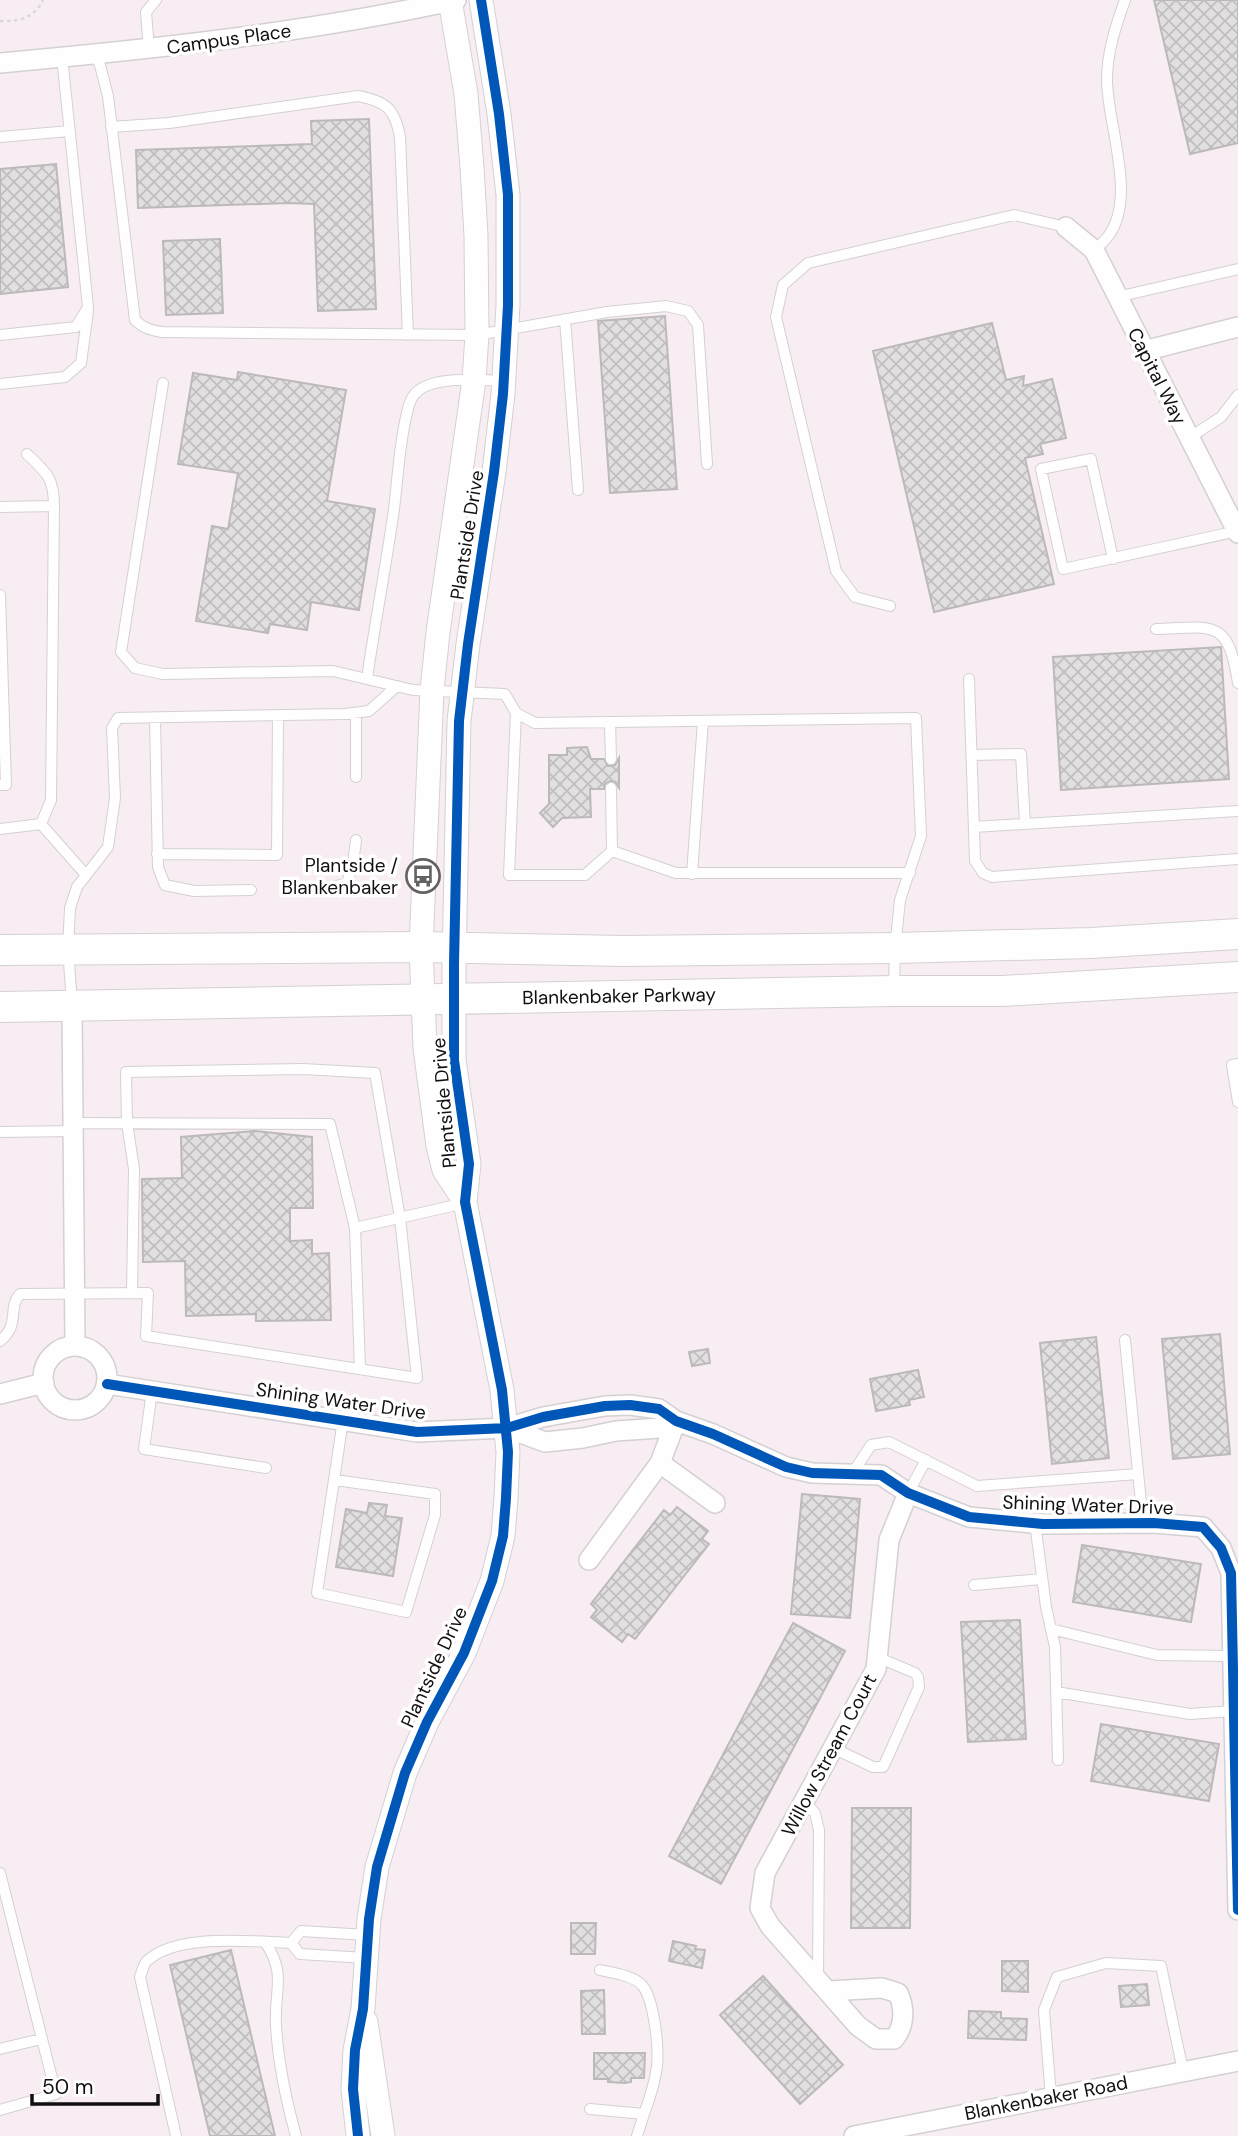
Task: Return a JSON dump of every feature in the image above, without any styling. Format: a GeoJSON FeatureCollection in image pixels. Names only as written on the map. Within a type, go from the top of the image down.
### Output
{"type":"FeatureCollection","features":[{"type":"Feature","properties":{"kind":"main road"},"geometry":{"type":"LineString","coordinates":[[0,950],[421,947],[623,951],[895,948],[1091,943],[1238,934]]}},
{"type":"Feature","properties":{"kind":"main road","name":"Blankenbaker Parkway"},"geometry":{"type":"LineString","coordinates":[[0,1007],[1002,991],[1238,977]]}},
{"type":"Feature","properties":{"kind":"street","name":"Plantside Drive"},"geometry":{"type":"LineString","coordinates":[[452,0],[466,94],[472,167],[477,335],[474,380],[432,690],[421,947],[425,1048],[438,1146],[444,1170],[465,1202]]}},
{"type":"Feature","properties":{"kind":"street","name":"Campus Place"},"geometry":{"type":"LineString","coordinates":[[0,63],[149,50],[284,32],[452,0]]}},
{"type":"Feature","properties":{"kind":"street","name":"Plantside Drive"},"geometry":{"type":"LineString","coordinates":[[358,2136],[353,2089],[355,2050],[363,2009],[367,1947],[377,1867],[389,1819],[405,1773],[427,1722],[464,1653],[492,1581],[503,1536],[508,1464],[500,1377],[465,1202],[469,1164],[454,1060],[459,721],[495,472],[507,330],[508,195],[499,114],[481,0]]}},
{"type":"Feature","properties":{"kind":"street","name":"Capital Way"},"geometry":{"type":"LineString","coordinates":[[1066,226],[1094,250],[1238,532]]}},
{"type":"Feature","properties":{"kind":"street"},"geometry":{"type":"LineString","coordinates":[[1144,351],[1238,327]]}},
{"type":"Feature","properties":{"kind":"street"},"geometry":{"type":"LineString","coordinates":[[453,531],[485,536]]}},
{"type":"Feature","properties":{"kind":"street"},"geometry":{"type":"LineString","coordinates":[[72,1006],[75,1346]]}},
{"type":"Feature","properties":{"kind":"street"},"geometry":{"type":"LineString","coordinates":[[75,1346],[91,1349],[102,1360],[106,1368],[107,1384],[96,1402],[75,1410],[55,1402],[48,1394],[44,1384],[44,1372],[55,1353],[75,1346]]}},
{"type":"Feature","properties":{"kind":"street"},"geometry":{"type":"LineString","coordinates":[[0,1394],[44,1384]]}},
{"type":"Feature","properties":{"kind":"street","name":"Shining Water Drive"},"geometry":{"type":"LineString","coordinates":[[107,1384],[417,1432],[506,1429],[543,1417],[606,1406],[630,1405],[659,1409],[676,1421],[713,1434],[786,1467],[812,1473],[881,1475],[908,1493],[969,1517],[1035,1523],[1143,1523],[1203,1527],[1221,1548],[1231,1573],[1238,1910]]}},
{"type":"Feature","properties":{"kind":"street"},"geometry":{"type":"LineString","coordinates":[[589,1560],[660,1463],[676,1421]]}},
{"type":"Feature","properties":{"kind":"street"},"geometry":{"type":"LineString","coordinates":[[660,1463],[715,1503]]}},
{"type":"Feature","properties":{"kind":"street","name":"Willow Stream Court"},"geometry":{"type":"LineString","coordinates":[[823,1985],[770,1926],[760,1908],[765,1873],[876,1669],[889,1540],[908,1493]]}},
{"type":"Feature","properties":{"kind":"street","name":"Plantside Drive"},"geometry":{"type":"LineString","coordinates":[[363,2009],[383,2136]]}},
{"type":"Feature","properties":{"kind":"street","name":"Blankenbaker Road"},"geometry":{"type":"LineString","coordinates":[[854,2136],[1238,2061]]}},
{"type":"Feature","properties":{"kind":"lane"},"geometry":{"type":"LineString","coordinates":[[142,0],[146,12],[149,50]]}},
{"type":"Feature","properties":{"kind":"lane"},"geometry":{"type":"LineString","coordinates":[[146,12],[156,0]]}},
{"type":"Feature","properties":{"kind":"lane"},"geometry":{"type":"LineString","coordinates":[[1094,250],[1110,234],[1118,215],[1121,180],[1107,79],[1113,35],[1125,0]]}},
{"type":"Feature","properties":{"kind":"lane"},"geometry":{"type":"LineString","coordinates":[[97,54],[108,96],[135,320],[141,326],[162,332],[477,335],[565,319],[666,306],[688,311],[698,325],[707,464]]}},
{"type":"Feature","properties":{"kind":"lane"},"geometry":{"type":"LineString","coordinates":[[0,384],[65,377],[81,363],[88,307],[62,57]]}},
{"type":"Feature","properties":{"kind":"lane"},"geometry":{"type":"LineString","coordinates":[[111,127],[169,123],[358,96],[373,98],[390,109],[396,117],[400,137],[408,335]]}},
{"type":"Feature","properties":{"kind":"lane"},"geometry":{"type":"LineString","coordinates":[[0,137],[70,131]]}},
{"type":"Feature","properties":{"kind":"lane"},"geometry":{"type":"LineString","coordinates":[[890,606],[855,597],[836,572],[776,317],[783,285],[808,263],[1014,215],[1066,226]]}},
{"type":"Feature","properties":{"kind":"lane"},"geometry":{"type":"LineString","coordinates":[[1117,297],[1238,269]]}},
{"type":"Feature","properties":{"kind":"lane"},"geometry":{"type":"LineString","coordinates":[[0,335],[76,327],[88,307]]}},
{"type":"Feature","properties":{"kind":"lane"},"geometry":{"type":"LineString","coordinates":[[565,319],[578,490]]}},
{"type":"Feature","properties":{"kind":"lane"},"geometry":{"type":"LineString","coordinates":[[368,679],[398,467],[411,398],[421,389],[436,383],[504,381]]}},
{"type":"Feature","properties":{"kind":"lane"},"geometry":{"type":"LineString","coordinates":[[163,383],[121,652],[135,668],[163,674],[333,671],[413,690],[505,694],[516,713],[535,723],[916,718],[921,836],[900,900],[894,991]]}},
{"type":"Feature","properties":{"kind":"lane"},"geometry":{"type":"LineString","coordinates":[[1189,438],[1221,417],[1238,395]]}},
{"type":"Feature","properties":{"kind":"lane"},"geometry":{"type":"LineString","coordinates":[[27,454],[46,472],[54,485],[51,800],[41,824]]}},
{"type":"Feature","properties":{"kind":"lane"},"geometry":{"type":"LineString","coordinates":[[1113,559],[1091,459],[1041,469],[1063,569],[1113,559],[1238,532]]}},
{"type":"Feature","properties":{"kind":"lane"},"geometry":{"type":"LineString","coordinates":[[0,508],[54,506]]}},
{"type":"Feature","properties":{"kind":"lane"},"geometry":{"type":"LineString","coordinates":[[0,595],[6,785],[0,785]]}},
{"type":"Feature","properties":{"kind":"lane"},"geometry":{"type":"LineString","coordinates":[[1156,629],[1204,628],[1223,636],[1230,644],[1238,683]]}},
{"type":"Feature","properties":{"kind":"lane"},"geometry":{"type":"LineString","coordinates":[[969,679],[975,861],[983,873],[992,877],[1238,859]]}},
{"type":"Feature","properties":{"kind":"lane"},"geometry":{"type":"LineString","coordinates":[[72,1006],[68,949],[70,908],[77,887],[108,848],[114,798],[112,728],[118,718],[356,713],[369,711],[397,686]]}},
{"type":"Feature","properties":{"kind":"lane"},"geometry":{"type":"LineString","coordinates":[[356,713],[356,777]]}},
{"type":"Feature","properties":{"kind":"lane"},"geometry":{"type":"LineString","coordinates":[[516,713],[509,875],[585,875],[612,851],[611,788]]}},
{"type":"Feature","properties":{"kind":"lane"},"geometry":{"type":"LineString","coordinates":[[157,854],[277,855],[278,716]]}},
{"type":"Feature","properties":{"kind":"lane"},"geometry":{"type":"LineString","coordinates":[[155,719],[157,854],[158,867],[165,885],[194,891],[251,890]]}},
{"type":"Feature","properties":{"kind":"lane"},"geometry":{"type":"LineString","coordinates":[[692,874],[703,721]]}},
{"type":"Feature","properties":{"kind":"lane"},"geometry":{"type":"LineString","coordinates":[[610,722],[611,758]]}},
{"type":"Feature","properties":{"kind":"lane"},"geometry":{"type":"LineString","coordinates":[[972,755],[1021,754],[1025,824]]}},
{"type":"Feature","properties":{"kind":"lane"},"geometry":{"type":"LineString","coordinates":[[974,827],[1238,811]]}},
{"type":"Feature","properties":{"kind":"lane"},"geometry":{"type":"LineString","coordinates":[[0,829],[41,824]]}},
{"type":"Feature","properties":{"kind":"lane"},"geometry":{"type":"LineString","coordinates":[[41,824],[86,875]]}},
{"type":"Feature","properties":{"kind":"lane"},"geometry":{"type":"LineString","coordinates":[[306,890],[321,890],[347,883],[356,840]]}},
{"type":"Feature","properties":{"kind":"lane"},"geometry":{"type":"LineString","coordinates":[[612,851],[676,873],[910,873]]}},
{"type":"Feature","properties":{"kind":"lane"},"geometry":{"type":"LineString","coordinates":[[1238,1064],[1232,1065],[1238,1102]]}},
{"type":"Feature","properties":{"kind":"lane"},"geometry":{"type":"LineString","coordinates":[[0,1341],[12,1328],[16,1298],[20,1294],[148,1293],[146,1336],[417,1378],[400,1218],[374,1073],[303,1069],[126,1073],[127,1123],[134,1169],[132,1293]]}},
{"type":"Feature","properties":{"kind":"lane"},"geometry":{"type":"LineString","coordinates":[[0,1132],[127,1123],[330,1124],[355,1228],[360,1369]]}},
{"type":"Feature","properties":{"kind":"lane"},"geometry":{"type":"LineString","coordinates":[[355,1228],[465,1202]]}},
{"type":"Feature","properties":{"kind":"lane"},"geometry":{"type":"LineString","coordinates":[[1125,1340],[1143,1523]]}},
{"type":"Feature","properties":{"kind":"lane"},"geometry":{"type":"LineString","coordinates":[[152,1391],[144,1449],[266,1468]]}},
{"type":"Feature","properties":{"kind":"lane"},"geometry":{"type":"LineString","coordinates":[[335,1480],[435,1494],[435,1515],[407,1612],[317,1593],[343,1420]]}},
{"type":"Feature","properties":{"kind":"lane"},"geometry":{"type":"LineString","coordinates":[[852,1474],[871,1445],[890,1442],[977,1486],[1138,1474]]}},
{"type":"Feature","properties":{"kind":"lane"},"geometry":{"type":"LineString","coordinates":[[908,1493],[926,1460]]}},
{"type":"Feature","properties":{"kind":"lane"},"geometry":{"type":"LineString","coordinates":[[1035,1523],[1055,1647],[1058,1760]]}},
{"type":"Feature","properties":{"kind":"lane"},"geometry":{"type":"LineString","coordinates":[[974,1585],[1042,1579]]}},
{"type":"Feature","properties":{"kind":"lane"},"geometry":{"type":"LineString","coordinates":[[1051,1629],[1157,1655],[1232,1656]]}},
{"type":"Feature","properties":{"kind":"lane"},"geometry":{"type":"LineString","coordinates":[[833,1748],[873,1767],[883,1767],[885,1763],[919,1686],[915,1673],[877,1657]]}},
{"type":"Feature","properties":{"kind":"lane"},"geometry":{"type":"LineString","coordinates":[[1056,1692],[1190,1714],[1233,1711]]}},
{"type":"Feature","properties":{"kind":"lane"},"geometry":{"type":"LineString","coordinates":[[804,1801],[815,1813],[819,1829],[823,1985]]}},
{"type":"Feature","properties":{"kind":"lane"},"geometry":{"type":"LineString","coordinates":[[0,1873],[56,2094],[0,2110]]}},
{"type":"Feature","properties":{"kind":"lane"},"geometry":{"type":"LineString","coordinates":[[291,1944],[301,1931],[367,1947]]}},
{"type":"Feature","properties":{"kind":"lane"},"geometry":{"type":"LineString","coordinates":[[176,2136],[140,1977],[144,1964],[157,1954],[186,1945],[226,1939],[291,1944],[300,1954],[367,1947]]}},
{"type":"Feature","properties":{"kind":"lane"},"geometry":{"type":"LineString","coordinates":[[265,1942],[274,1956],[279,1972],[275,2024],[286,2099],[296,2136]]}},
{"type":"Feature","properties":{"kind":"lane"},"geometry":{"type":"LineString","coordinates":[[1051,2097],[1045,2010],[1057,1977],[1106,1962],[1161,1966],[1183,2071]]}},
{"type":"Feature","properties":{"kind":"lane"},"geometry":{"type":"LineString","coordinates":[[600,1970],[638,1982],[644,1987],[652,2008],[657,2063],[653,2089],[637,2136]]}},
{"type":"Feature","properties":{"kind":"lane"},"geometry":{"type":"LineString","coordinates":[[0,2049],[41,2039]]}},
{"type":"Feature","properties":{"kind":"lane"},"geometry":{"type":"LineString","coordinates":[[590,2109],[644,2114]]}},
{"type":"Feature","properties":{"kind":"path"},"geometry":{"type":"LineString","coordinates":[[0,21],[14,22],[27,17],[37,11],[43,0]]}},
{"type":"Feature","properties":{"kind":"shaded area"},"geometry":{"type":"Polygon","coordinates":[[[0,0],[1238,0],[1238,2136],[0,2136],[0,0]]]}},
{"type":"Feature","properties":{"kind":"building"},"geometry":{"type":"Polygon","coordinates":[[[1154,0],[1238,0],[1238,143],[1190,154],[1154,0]]]}},
{"type":"Feature","properties":{"kind":"building"},"geometry":{"type":"Polygon","coordinates":[[[369,119],[376,309],[318,311],[314,204],[138,208],[136,150],[312,144],[311,121],[369,119]]]}},
{"type":"Feature","properties":{"kind":"building"},"geometry":{"type":"Polygon","coordinates":[[[56,164],[68,287],[0,294],[0,169],[56,164]]]}},
{"type":"Feature","properties":{"kind":"building"},"geometry":{"type":"Polygon","coordinates":[[[220,239],[223,313],[166,315],[163,241],[220,239]]]}},
{"type":"Feature","properties":{"kind":"building"},"geometry":{"type":"Polygon","coordinates":[[[665,316],[677,489],[610,493],[598,321],[665,316]]]}},
{"type":"Feature","properties":{"kind":"building"},"geometry":{"type":"Polygon","coordinates":[[[992,323],[1006,380],[1024,376],[1023,386],[1052,379],[1058,402],[1066,438],[1040,444],[1043,454],[1025,458],[1054,584],[934,612],[873,351],[992,323]]]}},
{"type":"Feature","properties":{"kind":"building"},"geometry":{"type":"Polygon","coordinates":[[[238,372],[346,390],[327,501],[375,509],[359,610],[311,602],[307,630],[270,624],[268,633],[196,621],[212,526],[228,529],[238,473],[178,464],[193,373],[237,380],[238,372]]]}},
{"type":"Feature","properties":{"kind":"building"},"geometry":{"type":"Polygon","coordinates":[[[1221,647],[1229,779],[1061,790],[1053,657],[1221,647]]]}},
{"type":"Feature","properties":{"kind":"building"},"geometry":{"type":"Polygon","coordinates":[[[587,747],[591,759],[604,759],[608,766],[615,765],[619,758],[619,788],[615,782],[610,781],[605,784],[604,789],[590,789],[591,817],[562,818],[553,827],[540,813],[549,804],[549,755],[567,755],[567,748],[587,747]]]}},
{"type":"Feature","properties":{"kind":"building"},"geometry":{"type":"Polygon","coordinates":[[[255,1131],[312,1137],[313,1208],[290,1208],[290,1241],[312,1240],[312,1254],[329,1253],[331,1320],[256,1321],[256,1314],[186,1316],[185,1261],[143,1262],[142,1179],[182,1178],[181,1137],[255,1131]]]}},
{"type":"Feature","properties":{"kind":"building"},"geometry":{"type":"Polygon","coordinates":[[[1220,1334],[1230,1454],[1173,1459],[1162,1339],[1220,1334]]]}},
{"type":"Feature","properties":{"kind":"building"},"geometry":{"type":"Polygon","coordinates":[[[1096,1337],[1109,1458],[1052,1464],[1040,1343],[1096,1337]]]}},
{"type":"Feature","properties":{"kind":"building"},"geometry":{"type":"Polygon","coordinates":[[[708,1349],[710,1363],[692,1366],[689,1352],[708,1349]]]}},
{"type":"Feature","properties":{"kind":"building"},"geometry":{"type":"Polygon","coordinates":[[[918,1370],[924,1397],[909,1400],[910,1405],[876,1411],[870,1379],[918,1370]]]}},
{"type":"Feature","properties":{"kind":"building"},"geometry":{"type":"Polygon","coordinates":[[[802,1494],[860,1499],[850,1618],[791,1614],[802,1494]]]}},
{"type":"Feature","properties":{"kind":"building"},"geometry":{"type":"Polygon","coordinates":[[[369,1503],[387,1505],[385,1516],[402,1518],[393,1576],[336,1567],[346,1509],[367,1513],[369,1503]]]}},
{"type":"Feature","properties":{"kind":"building"},"geometry":{"type":"Polygon","coordinates":[[[677,1507],[708,1531],[702,1539],[709,1544],[635,1639],[628,1634],[622,1642],[591,1617],[597,1610],[591,1604],[664,1510],[670,1515],[677,1507]]]}},
{"type":"Feature","properties":{"kind":"building"},"geometry":{"type":"Polygon","coordinates":[[[1082,1545],[1201,1564],[1191,1622],[1073,1602],[1082,1545]]]}},
{"type":"Feature","properties":{"kind":"building"},"geometry":{"type":"Polygon","coordinates":[[[1020,1620],[1026,1739],[968,1742],[961,1622],[1020,1620]]]}},
{"type":"Feature","properties":{"kind":"building"},"geometry":{"type":"Polygon","coordinates":[[[793,1623],[845,1651],[721,1884],[669,1856],[793,1623]]]}},
{"type":"Feature","properties":{"kind":"building"},"geometry":{"type":"Polygon","coordinates":[[[1101,1724],[1219,1744],[1209,1801],[1091,1781],[1101,1724]]]}},
{"type":"Feature","properties":{"kind":"building"},"geometry":{"type":"Polygon","coordinates":[[[852,1808],[911,1808],[910,1928],[851,1928],[852,1808]]]}},
{"type":"Feature","properties":{"kind":"building"},"geometry":{"type":"Polygon","coordinates":[[[571,1923],[596,1923],[595,1954],[571,1954],[571,1923]]]}},
{"type":"Feature","properties":{"kind":"building"},"geometry":{"type":"Polygon","coordinates":[[[673,1941],[705,1950],[702,1968],[669,1961],[673,1941]]]}},
{"type":"Feature","properties":{"kind":"building"},"geometry":{"type":"Polygon","coordinates":[[[231,1950],[275,2136],[210,2136],[170,1965],[231,1950]]]}},
{"type":"Feature","properties":{"kind":"building"},"geometry":{"type":"Polygon","coordinates":[[[1002,1961],[1028,1961],[1028,1992],[1002,1991],[1002,1961]]]}},
{"type":"Feature","properties":{"kind":"building"},"geometry":{"type":"Polygon","coordinates":[[[763,1976],[843,2065],[800,2104],[720,2015],[763,1976]]]}},
{"type":"Feature","properties":{"kind":"building"},"geometry":{"type":"Polygon","coordinates":[[[1147,1984],[1149,2005],[1121,2007],[1119,1986],[1147,1984]]]}},
{"type":"Feature","properties":{"kind":"building"},"geometry":{"type":"Polygon","coordinates":[[[604,1990],[605,2034],[582,2034],[581,1991],[604,1990]]]}},
{"type":"Feature","properties":{"kind":"building"},"geometry":{"type":"Polygon","coordinates":[[[969,2011],[1001,2012],[1001,2018],[1027,2019],[1026,2040],[968,2038],[969,2011]]]}},
{"type":"Feature","properties":{"kind":"building"},"geometry":{"type":"Polygon","coordinates":[[[594,2053],[645,2053],[644,2078],[631,2078],[631,2082],[625,2083],[594,2079],[594,2053]]]}},
{"type":"Feature","properties":{"kind":"cycle path"},"geometry":{"type":"LineString","coordinates":[[358,2136],[353,2089],[355,2050],[363,2009],[369,1919],[377,1867],[405,1773],[427,1722],[464,1653],[492,1581],[503,1536],[506,1498],[508,1452],[502,1390],[465,1202],[469,1164],[454,1060],[459,721],[494,472],[503,394],[508,305],[508,195],[499,114],[481,0]]}},
{"type":"Feature","properties":{"kind":"cycle path"},"geometry":{"type":"LineString","coordinates":[[107,1384],[417,1432],[507,1428],[543,1417],[605,1406],[630,1405],[659,1409],[676,1421],[713,1434],[786,1467],[812,1473],[881,1475],[908,1493],[969,1517],[1043,1524],[1154,1523],[1203,1527],[1221,1548],[1231,1573],[1238,1910]]}},
{"type":"Feature","properties":{"kind":"place","name":"Plantside / Blankenbaker"},"geometry":{"type":"Point","coordinates":[423,876]}}]}
